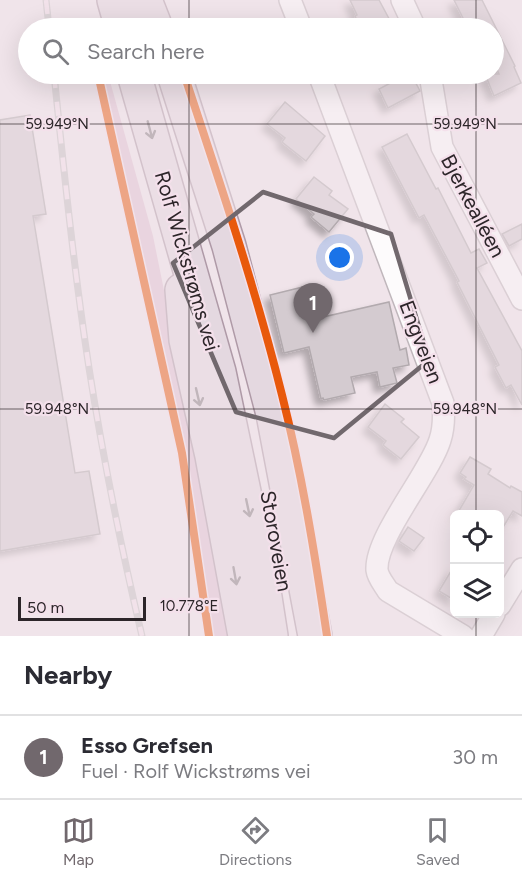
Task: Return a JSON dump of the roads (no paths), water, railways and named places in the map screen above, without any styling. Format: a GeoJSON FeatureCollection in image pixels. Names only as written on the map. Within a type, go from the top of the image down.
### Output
{"type":"FeatureCollection","features":[{"type":"Feature","properties":{"kind":"highway"},"geometry":{"type":"LineString","coordinates":[[114,0],[119,18]]}},
{"type":"Feature","properties":{"kind":"highway"},"geometry":{"type":"LineString","coordinates":[[140,0],[145,18]]}},
{"type":"Feature","properties":{"kind":"highway"},"geometry":{"type":"LineString","coordinates":[[145,0],[152,18]]}},
{"type":"Feature","properties":{"kind":"highway","name":"Rolf Wickstrøms vei"},"geometry":{"type":"LineString","coordinates":[[137,84],[177,229],[248,448]]}},
{"type":"Feature","properties":{"kind":"highway","name":"Rolf Wickstrøms vei"},"geometry":{"type":"LineString","coordinates":[[163,84],[202,225],[248,448]]}},
{"type":"Feature","properties":{"kind":"highway"},"geometry":{"type":"LineString","coordinates":[[177,84],[230,246],[273,414],[315,636]]}},
{"type":"Feature","properties":{"kind":"highway"},"geometry":{"type":"LineString","coordinates":[[177,229],[186,340],[216,477],[245,636]]}},
{"type":"Feature","properties":{"kind":"highway","name":"Storoveien"},"geometry":{"type":"LineString","coordinates":[[248,448],[270,636]]}},
{"type":"Feature","properties":{"kind":"highway","name":"Storoveien"},"geometry":{"type":"LineString","coordinates":[[248,448],[283,576],[292,636]]}},
{"type":"Feature","properties":{"kind":"street"},"geometry":{"type":"LineString","coordinates":[[291,0],[297,18]]}},
{"type":"Feature","properties":{"kind":"street"},"geometry":{"type":"LineString","coordinates":[[402,0],[410,18]]}},
{"type":"Feature","properties":{"kind":"street","name":"Engveien"},"geometry":{"type":"LineString","coordinates":[[323,84],[443,403],[444,423],[440,441],[387,538],[379,557],[377,570],[388,591],[463,636]]}},
{"type":"Feature","properties":{"kind":"street","name":"Bjerkealléen"},"geometry":{"type":"LineString","coordinates":[[432,84],[442,147],[522,299]]}},
{"type":"Feature","properties":{"kind":"street"},"geometry":{"type":"LineString","coordinates":[[504,598],[522,569]]}},
{"type":"Feature","properties":{"kind":"street"},"geometry":{"type":"LineString","coordinates":[[480,636],[491,618]]}},
{"type":"Feature","properties":{"kind":"railway"},"geometry":{"type":"LineString","coordinates":[[46,0],[48,18]]}},
{"type":"Feature","properties":{"kind":"railway"},"geometry":{"type":"LineString","coordinates":[[55,84],[74,258],[89,368],[113,502],[142,636]]}},
{"type":"Feature","properties":{"kind":"place","name":"Esso Grefsen"},"geometry":{"type":"Point","coordinates":[313,333]}}]}
